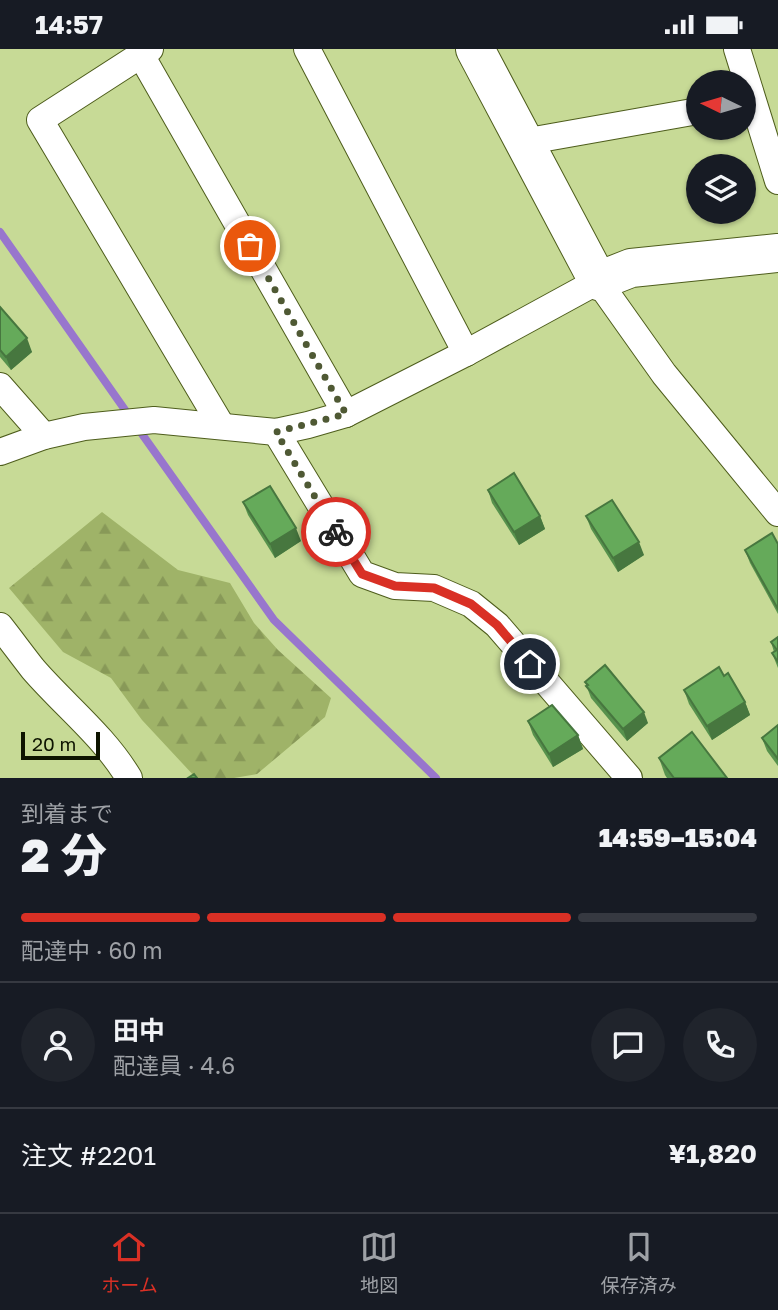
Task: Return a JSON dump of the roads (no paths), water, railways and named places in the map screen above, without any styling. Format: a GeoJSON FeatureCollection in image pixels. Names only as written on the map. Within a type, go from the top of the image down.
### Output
{"type":"FeatureCollection","features":[{"type":"Feature","properties":{"kind":"street"},"geometry":{"type":"LineString","coordinates":[[307,49],[466,353]]}},
{"type":"Feature","properties":{"kind":"street"},"geometry":{"type":"LineString","coordinates":[[475,49],[598,281],[664,374],[778,513]]}},
{"type":"Feature","properties":{"kind":"street"},"geometry":{"type":"LineString","coordinates":[[737,49],[742,70]]}},
{"type":"Feature","properties":{"kind":"street"},"geometry":{"type":"LineString","coordinates":[[220,425],[40,120],[146,52],[346,414]]}},
{"type":"Feature","properties":{"kind":"street"},"geometry":{"type":"LineString","coordinates":[[523,142],[686,113]]}},
{"type":"Feature","properties":{"kind":"street"},"geometry":{"type":"LineString","coordinates":[[756,122],[778,181]]}},
{"type":"Feature","properties":{"kind":"street"},"geometry":{"type":"LineString","coordinates":[[0,452],[44,436],[84,427],[154,420],[276,432],[346,414],[598,281],[631,268],[778,253]]}},
{"type":"Feature","properties":{"kind":"street"},"geometry":{"type":"LineString","coordinates":[[0,386],[44,436]]}},
{"type":"Feature","properties":{"kind":"street"},"geometry":{"type":"LineString","coordinates":[[276,432],[362,574],[395,586],[434,588],[471,604],[497,625],[629,778]]}},
{"type":"Feature","properties":{"kind":"street"},"geometry":{"type":"LineString","coordinates":[[0,626],[34,670],[82,718],[130,778]]}},
{"type":"Feature","properties":{"kind":"waterway"},"geometry":{"type":"LineString","coordinates":[[0,232],[130,417]]}},
{"type":"Feature","properties":{"kind":"waterway"},"geometry":{"type":"LineString","coordinates":[[137,427],[274,620],[436,778]]}}]}
